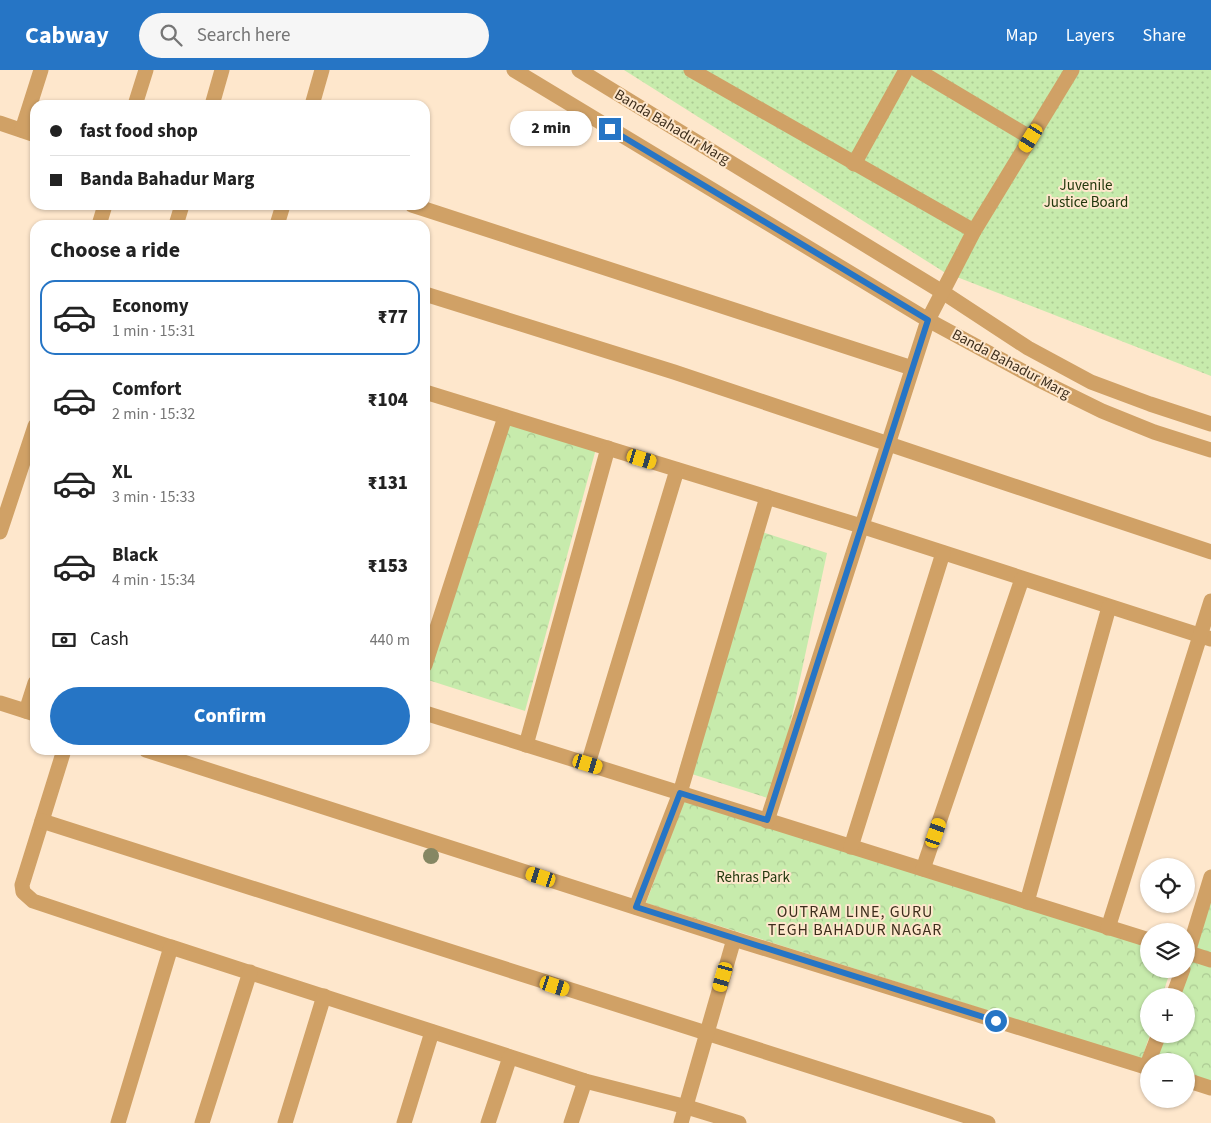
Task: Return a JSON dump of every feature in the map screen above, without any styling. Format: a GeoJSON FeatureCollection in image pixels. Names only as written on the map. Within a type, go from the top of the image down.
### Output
{"type":"FeatureCollection","features":[{"type":"Feature","properties":{"kind":"street"},"geometry":{"type":"LineString","coordinates":[[34,100],[40,70]]}},
{"type":"Feature","properties":{"kind":"street"},"geometry":{"type":"LineString","coordinates":[[137,100],[146,70]]}},
{"type":"Feature","properties":{"kind":"street"},"geometry":{"type":"LineString","coordinates":[[213,100],[222,70]]}},
{"type":"Feature","properties":{"kind":"street"},"geometry":{"type":"LineString","coordinates":[[313,100],[322,70]]}},
{"type":"Feature","properties":{"kind":"street","name":"Banda Bahadur Marg"},"geometry":{"type":"LineString","coordinates":[[514,70],[928,320],[1037,380],[1102,411],[1154,432],[1211,450]]}},
{"type":"Feature","properties":{"kind":"street","name":"Banda Bahadur Marg"},"geometry":{"type":"LineString","coordinates":[[579,70],[944,293],[1028,348],[1091,382],[1211,424]]}},
{"type":"Feature","properties":{"kind":"street"},"geometry":{"type":"LineString","coordinates":[[691,70],[974,231]]}},
{"type":"Feature","properties":{"kind":"street"},"geometry":{"type":"LineString","coordinates":[[854,164],[906,70]]}},
{"type":"Feature","properties":{"kind":"street"},"geometry":{"type":"LineString","coordinates":[[917,70],[1031,138]]}},
{"type":"Feature","properties":{"kind":"street"},"geometry":{"type":"LineString","coordinates":[[767,820],[928,320],[944,293],[974,231],[1072,70]]}},
{"type":"Feature","properties":{"kind":"street"},"geometry":{"type":"LineString","coordinates":[[0,123],[28,133]]}},
{"type":"Feature","properties":{"kind":"street"},"geometry":{"type":"LineString","coordinates":[[427,210],[912,368]]}},
{"type":"Feature","properties":{"kind":"street"},"geometry":{"type":"LineString","coordinates":[[430,296],[674,372],[887,445],[1211,552]]}},
{"type":"Feature","properties":{"kind":"street"},"geometry":{"type":"LineString","coordinates":[[430,394],[861,526],[1206,637]]}},
{"type":"Feature","properties":{"kind":"street"},"geometry":{"type":"LineString","coordinates":[[430,649],[505,416]]}},
{"type":"Feature","properties":{"kind":"street"},"geometry":{"type":"LineString","coordinates":[[0,532],[30,441]]}},
{"type":"Feature","properties":{"kind":"street"},"geometry":{"type":"LineString","coordinates":[[526,745],[608,448]]}},
{"type":"Feature","properties":{"kind":"street"},"geometry":{"type":"LineString","coordinates":[[588,764],[677,470]]}},
{"type":"Feature","properties":{"kind":"street"},"geometry":{"type":"LineString","coordinates":[[636,907],[680,793],[767,497]]}},
{"type":"Feature","properties":{"kind":"street"},"geometry":{"type":"LineString","coordinates":[[851,846],[943,553]]}},
{"type":"Feature","properties":{"kind":"street"},"geometry":{"type":"LineString","coordinates":[[923,870],[1022,579]]}},
{"type":"Feature","properties":{"kind":"street"},"geometry":{"type":"LineString","coordinates":[[1108,928],[1206,637],[1211,601]]}},
{"type":"Feature","properties":{"kind":"street"},"geometry":{"type":"LineString","coordinates":[[1028,902],[1109,607]]}},
{"type":"Feature","properties":{"kind":"street"},"geometry":{"type":"LineString","coordinates":[[0,703],[30,713]]}},
{"type":"Feature","properties":{"kind":"street"},"geometry":{"type":"LineString","coordinates":[[430,715],[1140,937]]}},
{"type":"Feature","properties":{"kind":"street"},"geometry":{"type":"LineString","coordinates":[[62,755],[22,885],[23,892],[33,901],[585,1081],[687,1107],[738,1123]]}},
{"type":"Feature","properties":{"kind":"street"},"geometry":{"type":"LineString","coordinates":[[162,755],[1140,1065]]}},
{"type":"Feature","properties":{"kind":"street"},"geometry":{"type":"LineString","coordinates":[[42,821],[707,1035],[988,1123]]}},
{"type":"Feature","properties":{"kind":"street"},"geometry":{"type":"LineString","coordinates":[[1195,928],[1211,877]]}},
{"type":"Feature","properties":{"kind":"street"},"geometry":{"type":"LineString","coordinates":[[681,1123],[734,938]]}},
{"type":"Feature","properties":{"kind":"street"},"geometry":{"type":"LineString","coordinates":[[118,1123],[171,946]]}},
{"type":"Feature","properties":{"kind":"street"},"geometry":{"type":"LineString","coordinates":[[1195,956],[1211,960]]}},
{"type":"Feature","properties":{"kind":"street"},"geometry":{"type":"LineString","coordinates":[[202,1123],[250,972]]}},
{"type":"Feature","properties":{"kind":"street"},"geometry":{"type":"LineString","coordinates":[[285,1123],[324,996]]}},
{"type":"Feature","properties":{"kind":"street"},"geometry":{"type":"LineString","coordinates":[[404,1123],[432,1032]]}},
{"type":"Feature","properties":{"kind":"street"},"geometry":{"type":"LineString","coordinates":[[488,1123],[510,1057]]}},
{"type":"Feature","properties":{"kind":"street"},"geometry":{"type":"LineString","coordinates":[[571,1123],[585,1081]]}},
{"type":"Feature","properties":{"kind":"street"},"geometry":{"type":"LineString","coordinates":[[1195,1083],[1211,1088]]}},
{"type":"Feature","properties":{"kind":"green space","name":"Juvenile Justice Board"},"geometry":{"type":"Polygon","coordinates":[[[624,70],[1211,70],[1211,376],[944,272],[624,70]]]}},
{"type":"Feature","properties":{"kind":"green space"},"geometry":{"type":"Polygon","coordinates":[[[505,417],[597,445],[525,711],[430,681],[430,636],[505,417]]]}},
{"type":"Feature","properties":{"kind":"green space"},"geometry":{"type":"Polygon","coordinates":[[[756,530],[827,553],[774,800],[679,770],[756,530]]]}},
{"type":"Feature","properties":{"kind":"green space","name":"Rehras Park"},"geometry":{"type":"Polygon","coordinates":[[[686,795],[1140,937],[1140,978],[1168,978],[1165,988],[1140,988],[1140,1043],[1147,1043],[1144,1053],[1140,1053],[1140,1058],[646,903],[686,795]]]}},
{"type":"Feature","properties":{"kind":"green space"},"geometry":{"type":"Polygon","coordinates":[[[1211,892],[1211,956],[1195,951],[1211,892]]]}},
{"type":"Feature","properties":{"kind":"green space"},"geometry":{"type":"Polygon","coordinates":[[[1195,960],[1211,965],[1211,1082],[1195,1078],[1195,1053],[1158,1053],[1162,1043],[1195,1043],[1195,988],[1181,988],[1185,978],[1195,978],[1195,960]]]}},
{"type":"Feature","properties":{"kind":"district","name":"OUTRAM LINE, GURU TEGH BAHADUR NAGAR"},"geometry":{"type":"Point","coordinates":[855,921]}},
{"type":"Feature","properties":{"kind":"route"},"geometry":{"type":"LineString","coordinates":[[610,129],[928,320],[767,820],[680,793],[636,907],[996,1021]]}}]}
